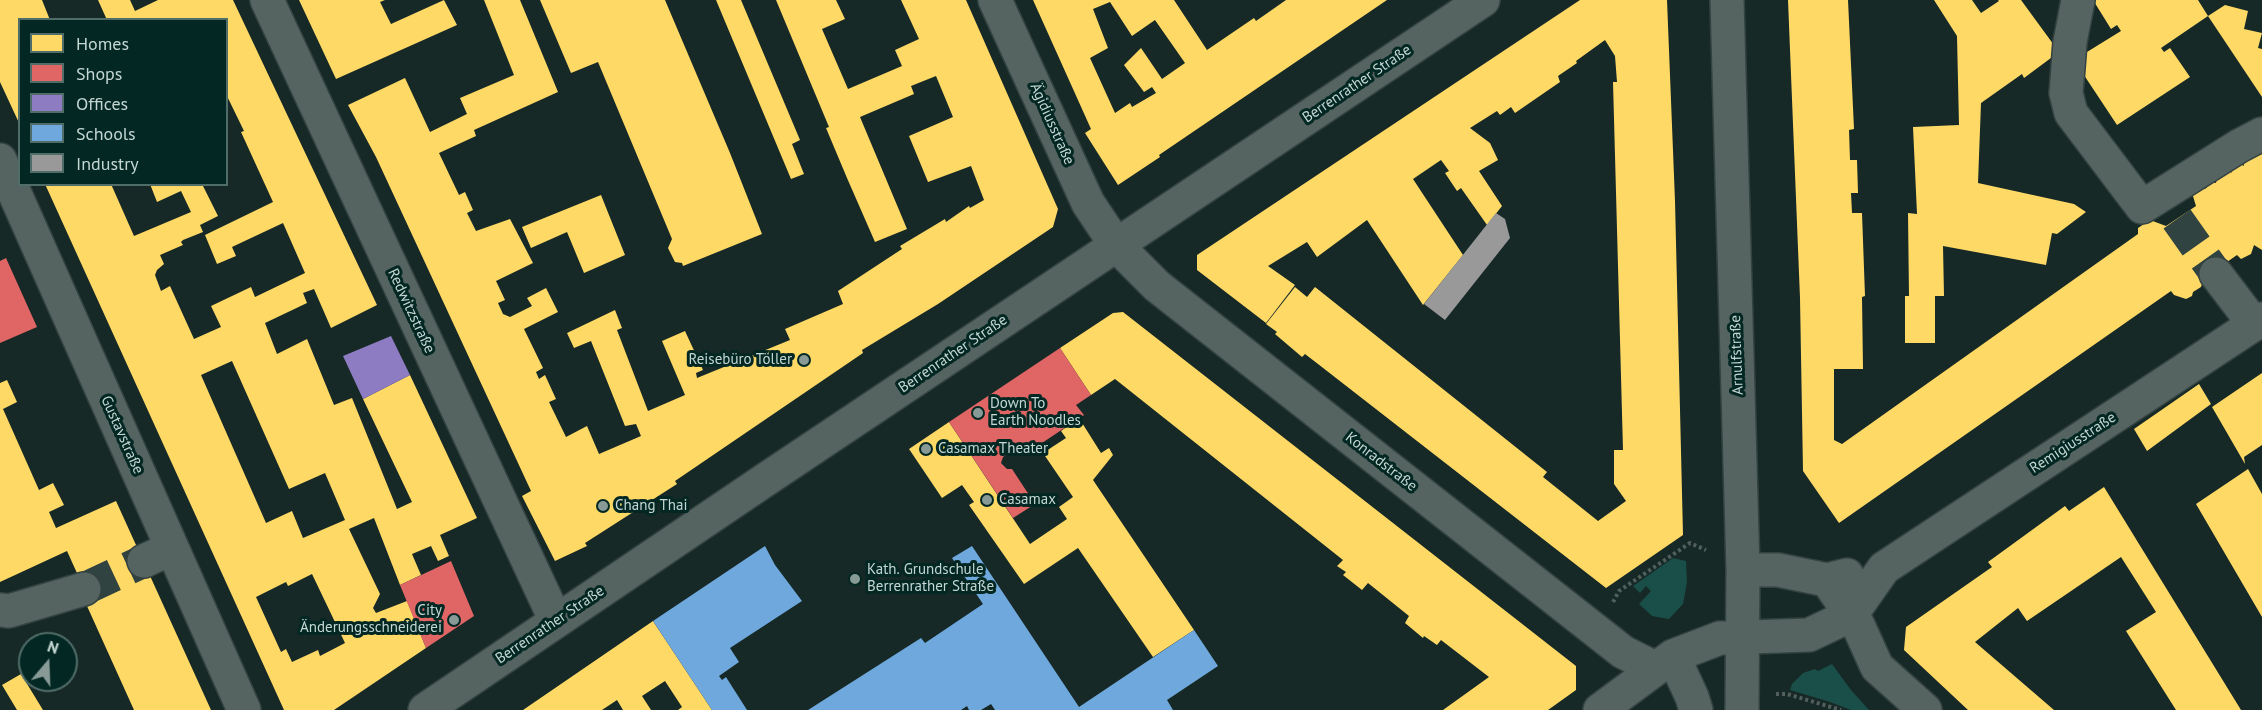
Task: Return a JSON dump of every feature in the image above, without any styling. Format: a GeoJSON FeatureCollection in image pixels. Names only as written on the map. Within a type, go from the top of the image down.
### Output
{"type":"FeatureCollection","features":[{"type":"Feature","properties":{"kind":"street","name":"Redwitzstraße"},"geometry":{"type":"LineString","coordinates":[[267,0],[556,621]]}},
{"type":"Feature","properties":{"kind":"street","name":"Ägidiusstraße"},"geometry":{"type":"LineString","coordinates":[[995,0],[1088,203],[1116,245]]}},
{"type":"Feature","properties":{"kind":"street","name":"Berrenrather Straße"},"geometry":{"type":"LineString","coordinates":[[425,710],[1483,0]]}},
{"type":"Feature","properties":{"kind":"street","name":"Arnulfstraße"},"geometry":{"type":"LineString","coordinates":[[1727,0],[1743,560],[1742,710]]}},
{"type":"Feature","properties":{"kind":"street"},"geometry":{"type":"LineString","coordinates":[[2078,0],[2070,42],[2066,93],[2072,113],[2142,207],[2168,208],[2239,146],[2262,134]]}},
{"type":"Feature","properties":{"kind":"street","name":"Gustavstraße"},"geometry":{"type":"LineString","coordinates":[[0,160],[158,555],[244,710]]}},
{"type":"Feature","properties":{"kind":"street","name":"Konradstraße"},"geometry":{"type":"LineString","coordinates":[[1116,245],[1157,286],[1623,652],[1664,662]]}},
{"type":"Feature","properties":{"kind":"street"},"geometry":{"type":"LineString","coordinates":[[2216,274],[2258,321]]}},
{"type":"Feature","properties":{"kind":"street","name":"Remigiusstraße"},"geometry":{"type":"LineString","coordinates":[[1600,710],[1664,662],[1720,638],[1809,635],[1851,615],[1884,568],[2258,321]]}},
{"type":"Feature","properties":{"kind":"street","name":"Remigiusstraße"},"geometry":{"type":"LineString","coordinates":[[1743,560],[1827,580],[1884,568]]}},
{"type":"Feature","properties":{"kind":"street"},"geometry":{"type":"LineString","coordinates":[[1827,580],[1858,625],[1878,666],[1924,710]]}},
{"type":"Feature","properties":{"kind":"street"},"geometry":{"type":"LineString","coordinates":[[0,610],[9,610],[84,589]]}},
{"type":"Feature","properties":{"kind":"street"},"geometry":{"type":"LineString","coordinates":[[1664,662],[1692,697],[1696,710]]}},
{"type":"Feature","properties":{"kind":"path"},"geometry":{"type":"LineString","coordinates":[[1610,641],[1619,620],[1613,602],[1619,591],[1690,543],[1709,551],[1743,560]]}},
{"type":"Feature","properties":{"kind":"path"},"geometry":{"type":"LineString","coordinates":[[1787,694],[1841,710]]}},
{"type":"Feature","properties":{"kind":"shaded area"},"geometry":{"type":"Polygon","coordinates":[[[1673,558],[1686,561],[1687,582],[1683,604],[1669,619],[1652,616],[1639,604],[1651,591],[1646,586],[1640,593],[1633,586],[1673,558]]]}},
{"type":"Feature","properties":{"kind":"shaded area"},"geometry":{"type":"Polygon","coordinates":[[[1832,664],[1869,710],[1851,710],[1790,690],[1792,684],[1803,673],[1815,669],[1818,671],[1832,664]]]}},
{"type":"Feature","properties":{"kind":"building: Homes"},"geometry":{"type":"Polygon","coordinates":[[[0,0],[42,0],[49,18],[18,18],[18,121],[0,82],[0,0]]]}},
{"type":"Feature","properties":{"kind":"building: Homes"},"geometry":{"type":"Polygon","coordinates":[[[98,0],[130,0],[135,11],[158,0],[233,0],[377,305],[331,328],[314,289],[303,293],[307,303],[265,323],[277,354],[307,339],[334,405],[352,398],[397,509],[412,502],[363,399],[410,375],[477,518],[440,535],[449,556],[438,561],[431,546],[412,554],[421,575],[400,585],[374,518],[349,529],[380,594],[373,608],[376,613],[407,601],[426,648],[334,710],[284,710],[46,186],[112,186],[134,236],[191,212],[181,191],[157,202],[151,186],[203,186],[218,216],[200,225],[203,232],[183,240],[181,242],[183,245],[160,255],[164,264],[155,275],[161,291],[170,286],[194,339],[221,327],[211,306],[251,287],[255,297],[305,273],[283,223],[232,247],[236,256],[217,264],[205,235],[273,202],[241,132],[244,131],[228,98],[228,18],[106,18],[98,0]],[[232,361],[201,375],[266,523],[292,511],[303,538],[345,520],[325,473],[289,489],[232,361]],[[312,574],[288,586],[286,582],[256,597],[281,652],[286,649],[292,662],[318,650],[320,656],[345,643],[312,574]]]}},
{"type":"Feature","properties":{"kind":"building: Homes"},"geometry":{"type":"Polygon","coordinates":[[[299,0],[385,0],[380,2],[391,24],[444,0],[457,25],[336,79],[299,0]]]}},
{"type":"Feature","properties":{"kind":"building: Homes"},"geometry":{"type":"Polygon","coordinates":[[[484,0],[520,0],[558,92],[474,130],[476,136],[439,153],[459,195],[465,192],[473,210],[467,213],[476,231],[510,219],[533,263],[496,281],[505,300],[498,303],[503,314],[510,317],[532,306],[527,298],[546,288],[558,312],[524,329],[543,368],[536,372],[539,379],[545,375],[556,399],[549,402],[566,437],[587,426],[599,454],[641,436],[636,424],[625,426],[591,341],[574,348],[567,333],[615,310],[622,328],[617,330],[648,411],[685,395],[662,341],[685,331],[703,370],[696,373],[697,378],[790,340],[785,329],[843,304],[838,291],[902,249],[900,246],[945,219],[946,222],[969,206],[970,208],[984,200],[971,166],[928,182],[909,136],[953,117],[936,76],[911,86],[914,94],[860,117],[907,229],[875,242],[826,128],[829,127],[776,0],[836,0],[845,19],[822,29],[848,89],[902,66],[895,50],[919,39],[901,0],[966,0],[1058,209],[1053,227],[938,304],[862,350],[863,353],[675,481],[677,484],[585,543],[587,546],[555,561],[522,496],[531,491],[376,157],[348,105],[405,78],[430,132],[467,114],[460,98],[514,75],[484,0]]]}},
{"type":"Feature","properties":{"kind":"building: Homes"},"geometry":{"type":"Polygon","coordinates":[[[540,0],[665,0],[762,234],[683,266],[682,263],[675,262],[668,248],[672,239],[598,62],[571,73],[540,0]]]}},
{"type":"Feature","properties":{"kind":"building: Homes"},"geometry":{"type":"Polygon","coordinates":[[[716,0],[741,0],[800,140],[792,144],[804,174],[791,179],[716,0]]]}},
{"type":"Feature","properties":{"kind":"building: Homes"},"geometry":{"type":"Polygon","coordinates":[[[1033,0],[1174,0],[1207,50],[1254,18],[1256,21],[1286,0],[1387,0],[1118,185],[1085,133],[1091,129],[1033,0]],[[1110,2],[1093,9],[1108,48],[1090,58],[1115,113],[1130,103],[1132,107],[1156,93],[1152,87],[1144,92],[1124,65],[1141,48],[1162,79],[1185,63],[1155,20],[1132,36],[1110,2]]]}},
{"type":"Feature","properties":{"kind":"building: Homes"},"geometry":{"type":"Polygon","coordinates":[[[1580,0],[1667,0],[1675,201],[1683,535],[1606,588],[1305,354],[1302,357],[1266,324],[1295,287],[1307,297],[1315,287],[1547,472],[1543,477],[1598,521],[1626,501],[1614,484],[1614,450],[1623,450],[1613,82],[1617,82],[1615,56],[1605,40],[1558,76],[1560,82],[1515,113],[1511,107],[1500,115],[1497,111],[1470,128],[1490,143],[1498,160],[1479,171],[1502,206],[1487,225],[1461,188],[1457,191],[1445,173],[1449,171],[1441,160],[1413,179],[1463,255],[1423,305],[1367,220],[1317,257],[1307,242],[1268,266],[1295,285],[1266,323],[1197,270],[1197,255],[1580,0]]]}},
{"type":"Feature","properties":{"kind":"building: Homes"},"geometry":{"type":"Polygon","coordinates":[[[1788,0],[1848,0],[1854,129],[1849,130],[1850,160],[1857,160],[1858,193],[1851,193],[1852,213],[1862,213],[1865,296],[1862,297],[1863,369],[1834,369],[1834,440],[1842,444],[2138,234],[2138,228],[2150,220],[2166,226],[2196,206],[2192,193],[2201,187],[2205,189],[2212,182],[2216,183],[2217,176],[2226,169],[2232,173],[2230,169],[2240,164],[2244,166],[2243,159],[2253,153],[2256,156],[2256,153],[2262,149],[2262,250],[2254,245],[2251,254],[2241,259],[2237,255],[2227,262],[2228,266],[2202,284],[2192,296],[2186,299],[2174,295],[2171,291],[1839,523],[1803,471],[1800,298],[1788,0]]]}},
{"type":"Feature","properties":{"kind":"building: Homes"},"geometry":{"type":"Polygon","coordinates":[[[1934,0],[1972,0],[1981,13],[1998,0],[2021,0],[2059,52],[2024,78],[2022,74],[1981,103],[1978,183],[2074,204],[2086,212],[2057,234],[2052,233],[2046,265],[1943,246],[1944,296],[1935,296],[1935,343],[1905,343],[1905,296],[1909,296],[1908,213],[1917,214],[1913,127],[1959,125],[1957,36],[1934,0]]]}},
{"type":"Feature","properties":{"kind":"building: Homes"},"geometry":{"type":"Polygon","coordinates":[[[2093,0],[2198,0],[2208,16],[2161,48],[2164,52],[2170,48],[2190,77],[2117,125],[2074,60],[2121,31],[2117,25],[2111,29],[2093,0]]]}},
{"type":"Feature","properties":{"kind":"building: Homes"},"geometry":{"type":"Polygon","coordinates":[[[2225,5],[2248,11],[2244,29],[2262,33],[2258,48],[2262,49],[2262,97],[2208,16],[2225,5]]]}},
{"type":"Feature","properties":{"kind":"building: Homes"},"geometry":{"type":"Polygon","coordinates":[[[601,195],[625,255],[584,273],[567,232],[531,248],[522,227],[601,195]]]}},
{"type":"Feature","properties":{"kind":"building: Homes"},"geometry":{"type":"Polygon","coordinates":[[[1123,312],[1576,666],[1576,690],[1548,710],[1443,710],[1489,677],[1441,640],[1437,645],[1424,636],[1423,638],[1405,623],[1409,616],[1368,583],[1362,590],[1343,575],[1346,572],[1337,566],[1343,560],[1115,379],[1091,395],[1060,348],[1113,313],[1123,312]]]}},
{"type":"Feature","properties":{"kind":"building: Homes"},"geometry":{"type":"Polygon","coordinates":[[[2262,373],[2262,445],[2244,457],[2245,464],[2212,407],[2262,373]]]}},
{"type":"Feature","properties":{"kind":"building: Homes"},"geometry":{"type":"Polygon","coordinates":[[[7,380],[17,402],[3,409],[39,490],[53,483],[64,505],[49,512],[56,528],[116,501],[211,710],[134,710],[87,606],[91,604],[67,551],[0,582],[0,383],[7,380]]]}},
{"type":"Feature","properties":{"kind":"building: Homes"},"geometry":{"type":"Polygon","coordinates":[[[2199,384],[2211,404],[2147,451],[2134,429],[2199,384]]]}},
{"type":"Feature","properties":{"kind":"building: Homes"},"geometry":{"type":"Polygon","coordinates":[[[1079,418],[1101,453],[1109,448],[1113,455],[1093,480],[1194,630],[1153,657],[1078,548],[1024,584],[969,505],[974,502],[962,485],[942,498],[909,449],[949,422],[1030,544],[1067,519],[1059,507],[1073,497],[1043,453],[1066,438],[1061,431],[1079,418]]]}},
{"type":"Feature","properties":{"kind":"building: Homes"},"geometry":{"type":"Polygon","coordinates":[[[2248,469],[2262,494],[2262,617],[2196,504],[2248,469]]]}},
{"type":"Feature","properties":{"kind":"building: Homes"},"geometry":{"type":"Polygon","coordinates":[[[2104,487],[2241,710],[2176,710],[2126,631],[2156,612],[2121,557],[2027,621],[2018,608],[1975,642],[2054,710],[1968,710],[1904,650],[1906,627],[1992,567],[1988,562],[2065,506],[2069,511],[2104,487]]]}},
{"type":"Feature","properties":{"kind":"building: Homes"},"geometry":{"type":"Polygon","coordinates":[[[653,621],[712,710],[678,710],[682,707],[665,681],[642,696],[651,710],[623,710],[617,700],[602,710],[523,710],[653,621]]]}},
{"type":"Feature","properties":{"kind":"building: Homes"},"geometry":{"type":"Polygon","coordinates":[[[18,676],[18,692],[32,692],[43,710],[17,710],[2,685],[18,676]]]}},
{"type":"Feature","properties":{"kind":"building: Shops"},"geometry":{"type":"Polygon","coordinates":[[[6,258],[37,327],[0,343],[0,261],[6,258]]]}},
{"type":"Feature","properties":{"kind":"building: Shops"},"geometry":{"type":"Polygon","coordinates":[[[1060,348],[1091,395],[1076,405],[1084,415],[1024,455],[1018,447],[1003,457],[1001,463],[1007,469],[1012,469],[1035,504],[1013,518],[949,422],[1060,348]]]}},
{"type":"Feature","properties":{"kind":"building: Shops"},"geometry":{"type":"Polygon","coordinates":[[[451,561],[474,616],[426,648],[400,585],[451,561]]]}},
{"type":"Feature","properties":{"kind":"building: Offices"},"geometry":{"type":"Polygon","coordinates":[[[391,336],[410,375],[363,399],[343,356],[391,336]]]}},
{"type":"Feature","properties":{"kind":"building: Schools"},"geometry":{"type":"Polygon","coordinates":[[[765,546],[775,565],[802,601],[730,648],[739,662],[719,676],[722,680],[726,677],[747,710],[712,710],[653,621],[765,546]]]}},
{"type":"Feature","properties":{"kind":"building: Schools"},"geometry":{"type":"Polygon","coordinates":[[[972,546],[1079,707],[1194,630],[1218,666],[1167,700],[1173,710],[995,710],[991,704],[981,710],[969,710],[967,706],[961,710],[808,710],[921,638],[925,643],[983,604],[952,558],[972,546]]]}},
{"type":"Feature","properties":{"kind":"building: Industry"},"geometry":{"type":"Polygon","coordinates":[[[1496,213],[1505,219],[1510,238],[1445,320],[1424,304],[1496,213]]]}},
{"type":"Feature","properties":{"kind":"tunnel"},"geometry":{"type":"LineString","coordinates":[[2177,219],[2216,274]]}},
{"type":"Feature","properties":{"kind":"tunnel"},"geometry":{"type":"LineString","coordinates":[[84,589],[144,561]]}},
{"type":"Feature","properties":{"kind":"place","name":"Reisebüro Töller"},"geometry":{"type":"Point","coordinates":[804,360]}},
{"type":"Feature","properties":{"kind":"place","name":"Down To Earth Noodles"},"geometry":{"type":"Point","coordinates":[978,413]}},
{"type":"Feature","properties":{"kind":"place","name":"Casamax Theater"},"geometry":{"type":"Point","coordinates":[926,449]}},
{"type":"Feature","properties":{"kind":"place","name":"Casamax"},"geometry":{"type":"Point","coordinates":[987,500]}},
{"type":"Feature","properties":{"kind":"place","name":"Chang Thai"},"geometry":{"type":"Point","coordinates":[603,506]}},
{"type":"Feature","properties":{"kind":"place","name":"Kath. Grundschule Berrenrather Straße"},"geometry":{"type":"Point","coordinates":[855,579]}},
{"type":"Feature","properties":{"kind":"place","name":"City Änderungsschneiderei"},"geometry":{"type":"Point","coordinates":[454,620]}}]}
